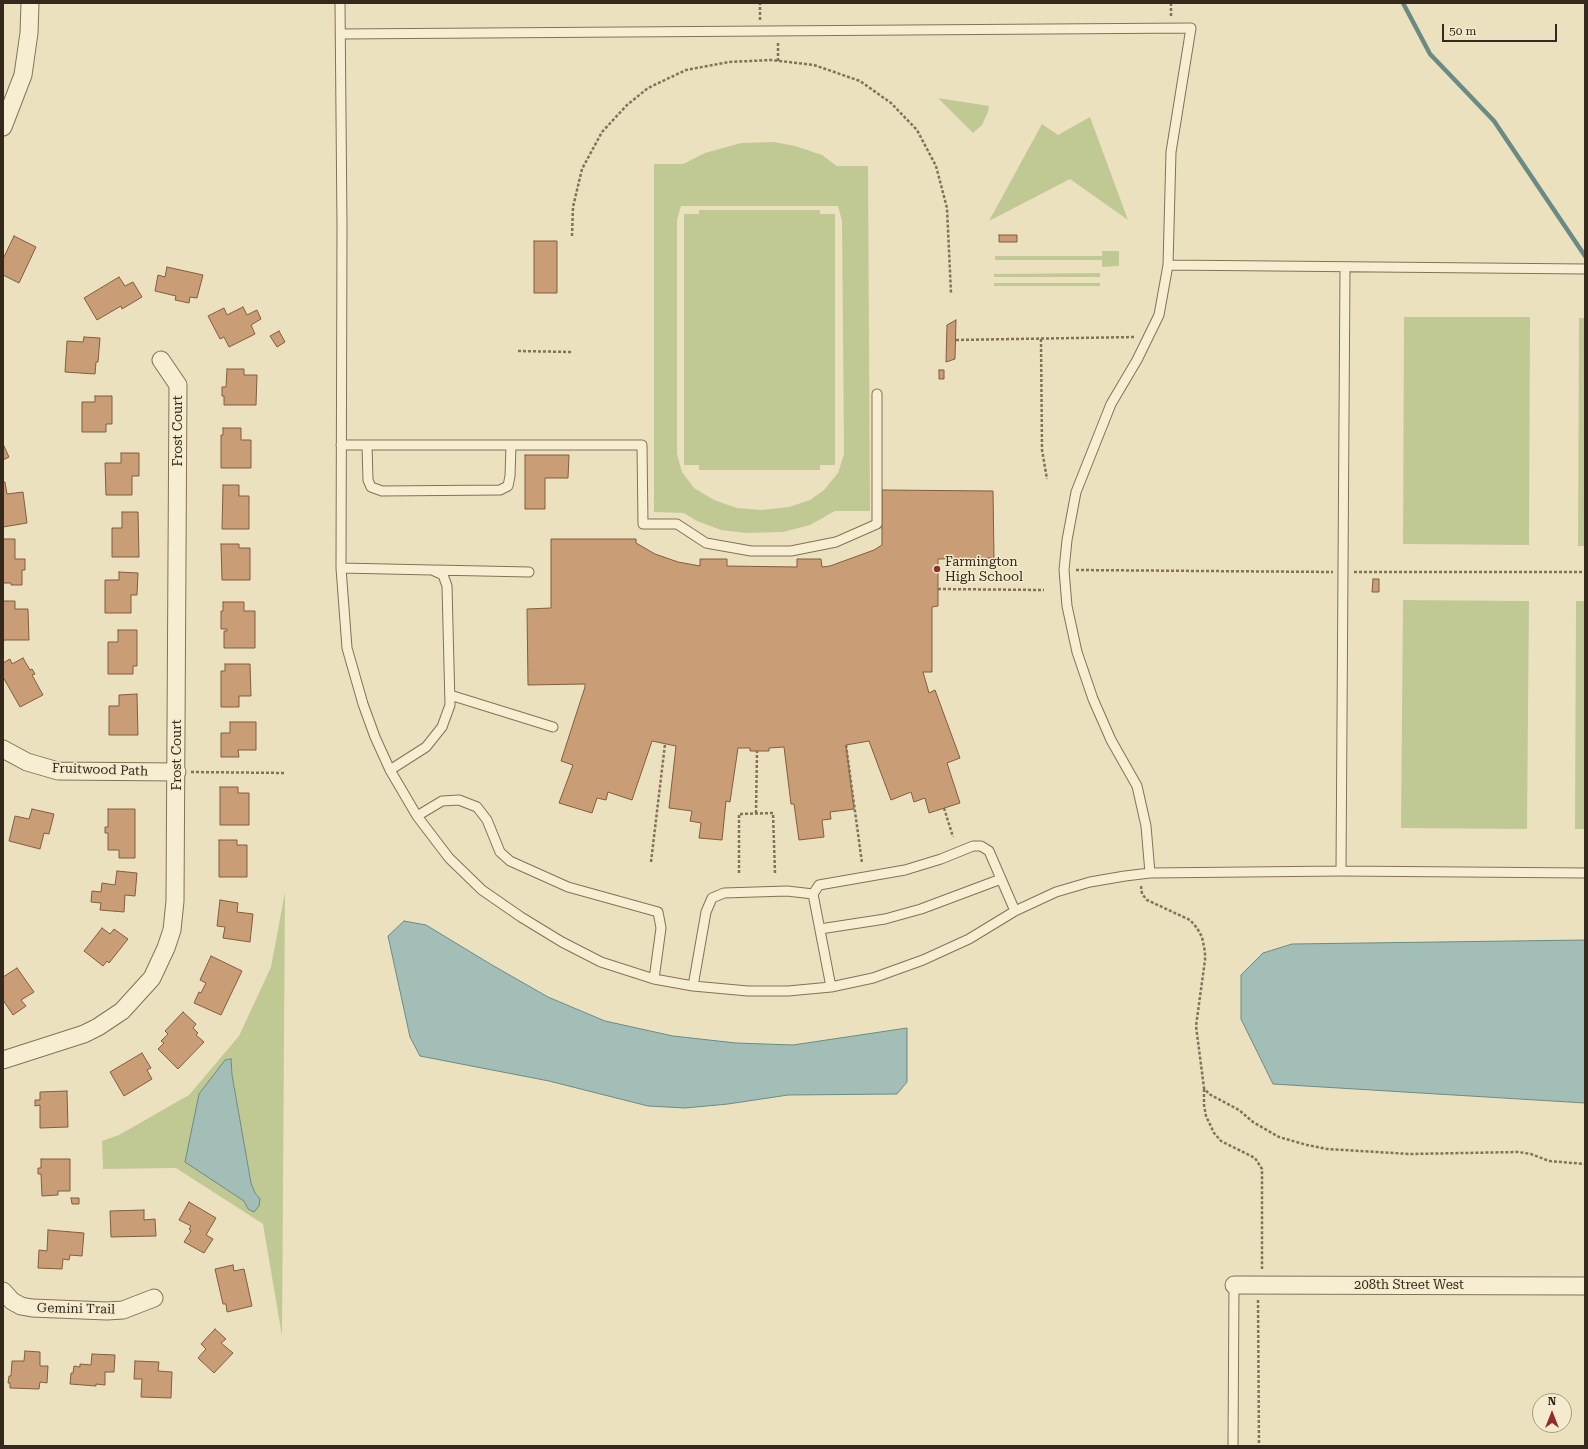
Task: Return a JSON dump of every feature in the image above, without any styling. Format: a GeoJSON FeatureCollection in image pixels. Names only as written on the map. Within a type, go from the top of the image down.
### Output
{"type":"FeatureCollection","features":[{"type":"Feature","properties":{"kind":"street"},"geometry":{"type":"LineString","coordinates":[[3,127],[23,75],[29,33],[30,3]]}},
{"type":"Feature","properties":{"kind":"street","name":"Frost Court"},"geometry":{"type":"LineString","coordinates":[[3,1060],[69,1039],[98,1027],[122,1010],[152,978],[166,948],[172,930],[174,915],[177,772],[178,385],[161,360]]}},
{"type":"Feature","properties":{"kind":"street","name":"Fruitwood Path"},"geometry":{"type":"LineString","coordinates":[[3,749],[27,762],[58,771],[177,772]]}},
{"type":"Feature","properties":{"kind":"street","name":"208th Street West"},"geometry":{"type":"LineString","coordinates":[[1234,1285],[1585,1286]]}},
{"type":"Feature","properties":{"kind":"street","name":"Gemini Trail"},"geometry":{"type":"LineString","coordinates":[[3,1290],[12,1301],[21,1306],[32,1308],[107,1311],[123,1310],[154,1298]]}},
{"type":"Feature","properties":{"kind":"lane"},"geometry":{"type":"LineString","coordinates":[[340,3],[341,568],[347,648],[363,704],[375,737],[390,770],[417,816],[449,858],[482,890],[521,917],[562,942],[601,962],[654,979],[693,986],[748,991],[788,991],[831,987],[873,978],[923,960],[969,939],[1015,911],[1056,892],[1090,882],[1150,873],[1342,871],[1585,872]]}},
{"type":"Feature","properties":{"kind":"lane"},"geometry":{"type":"LineString","coordinates":[[341,34],[1191,28],[1171,152],[1168,265],[1159,315],[1137,360],[1111,404],[1076,492],[1067,540],[1064,570],[1066,606],[1077,652],[1093,699],[1111,740],[1137,786],[1146,826],[1150,873]]}},
{"type":"Feature","properties":{"kind":"lane"},"geometry":{"type":"LineString","coordinates":[[1168,265],[1585,269]]}},
{"type":"Feature","properties":{"kind":"lane"},"geometry":{"type":"LineString","coordinates":[[1342,871],[1345,267]]}},
{"type":"Feature","properties":{"kind":"lane"},"geometry":{"type":"LineString","coordinates":[[341,445],[642,445],[643,524],[677,524],[706,543],[751,551],[791,551],[836,542],[877,524],[877,394]]}},
{"type":"Feature","properties":{"kind":"lane"},"geometry":{"type":"LineString","coordinates":[[367,445],[368,480],[371,487],[382,491],[500,490],[508,486],[511,445]]}},
{"type":"Feature","properties":{"kind":"lane"},"geometry":{"type":"LineString","coordinates":[[341,568],[529,572]]}},
{"type":"Feature","properties":{"kind":"lane"},"geometry":{"type":"LineString","coordinates":[[390,770],[426,747],[442,727],[450,705],[447,586],[443,575],[432,570]]}},
{"type":"Feature","properties":{"kind":"lane"},"geometry":{"type":"LineString","coordinates":[[450,695],[554,727]]}},
{"type":"Feature","properties":{"kind":"lane"},"geometry":{"type":"LineString","coordinates":[[417,816],[442,801],[459,800],[465,802],[477,807],[487,820],[500,852],[510,861],[568,887],[658,912],[661,928],[654,979]]}},
{"type":"Feature","properties":{"kind":"lane"},"geometry":{"type":"LineString","coordinates":[[831,987],[813,894],[819,885],[905,870],[973,846],[981,846],[989,851],[1015,911]]}},
{"type":"Feature","properties":{"kind":"lane"},"geometry":{"type":"LineString","coordinates":[[820,929],[885,919],[921,909],[1002,879]]}},
{"type":"Feature","properties":{"kind":"lane"},"geometry":{"type":"LineString","coordinates":[[693,986],[706,912],[712,898],[724,893],[787,891],[813,894]]}},
{"type":"Feature","properties":{"kind":"lane"},"geometry":{"type":"LineString","coordinates":[[1233,1446],[1234,1285]]}},
{"type":"Feature","properties":{"kind":"path"},"geometry":{"type":"LineString","coordinates":[[760,3],[760,31]]}},
{"type":"Feature","properties":{"kind":"path"},"geometry":{"type":"LineString","coordinates":[[778,61],[779,31]]}},
{"type":"Feature","properties":{"kind":"path"},"geometry":{"type":"LineString","coordinates":[[572,236],[574,207],[582,169],[602,132],[626,105],[648,88],[686,70],[729,62],[778,61],[814,65],[860,81],[891,103],[917,130],[936,166],[947,208],[951,293]]}},
{"type":"Feature","properties":{"kind":"path"},"geometry":{"type":"LineString","coordinates":[[956,340],[1148,337]]}},
{"type":"Feature","properties":{"kind":"path"},"geometry":{"type":"LineString","coordinates":[[1041,339],[1042,450],[1047,479]]}},
{"type":"Feature","properties":{"kind":"path"},"geometry":{"type":"LineString","coordinates":[[518,351],[572,352]]}},
{"type":"Feature","properties":{"kind":"path"},"geometry":{"type":"LineString","coordinates":[[1064,570],[1585,572]]}},
{"type":"Feature","properties":{"kind":"path"},"geometry":{"type":"LineString","coordinates":[[938,589],[1044,590]]}},
{"type":"Feature","properties":{"kind":"path"},"geometry":{"type":"LineString","coordinates":[[651,862],[665,744]]}},
{"type":"Feature","properties":{"kind":"path"},"geometry":{"type":"LineString","coordinates":[[846,746],[862,863]]}},
{"type":"Feature","properties":{"kind":"path"},"geometry":{"type":"LineString","coordinates":[[756,814],[757,751]]}},
{"type":"Feature","properties":{"kind":"path"},"geometry":{"type":"LineString","coordinates":[[177,772],[286,773]]}},
{"type":"Feature","properties":{"kind":"path"},"geometry":{"type":"LineString","coordinates":[[944,808],[953,837]]}},
{"type":"Feature","properties":{"kind":"path"},"geometry":{"type":"LineString","coordinates":[[739,873],[739,814],[773,813],[775,872]]}},
{"type":"Feature","properties":{"kind":"path"},"geometry":{"type":"LineString","coordinates":[[1141,885],[1142,894],[1147,900],[1190,920],[1197,928],[1204,944],[1205,960],[1196,1026],[1204,1088],[1204,1106],[1206,1116],[1214,1134],[1221,1141],[1255,1158],[1262,1169],[1262,1276]]}},
{"type":"Feature","properties":{"kind":"path"},"geometry":{"type":"LineString","coordinates":[[1204,1088],[1209,1094],[1239,1110],[1253,1122],[1279,1136],[1307,1145],[1327,1149],[1410,1154],[1518,1152],[1531,1154],[1549,1161],[1585,1164]]}},
{"type":"Feature","properties":{"kind":"path"},"geometry":{"type":"LineString","coordinates":[[1258,1297],[1259,1446]]}},
{"type":"Feature","properties":{"kind":"green space"},"geometry":{"type":"Polygon","coordinates":[[[938,98],[989,106],[988,112],[982,125],[973,133],[938,98]]]}},
{"type":"Feature","properties":{"kind":"green space"},"geometry":{"type":"Polygon","coordinates":[[[1090,117],[1128,220],[1070,179],[989,221],[1042,124],[1058,135],[1090,117]]]}},
{"type":"Feature","properties":{"kind":"green space"},"geometry":{"type":"Polygon","coordinates":[[[774,142],[795,146],[822,155],[837,166],[868,166],[870,511],[835,511],[810,525],[783,532],[746,533],[721,530],[697,521],[684,513],[654,512],[654,164],[683,164],[705,153],[741,143],[774,142]],[[681,206],[677,220],[677,454],[682,472],[694,488],[714,500],[737,508],[761,510],[789,507],[810,500],[824,490],[838,473],[844,454],[842,221],[838,206],[681,206]]]}},
{"type":"Feature","properties":{"kind":"green space"},"geometry":{"type":"Polygon","coordinates":[[[699,210],[820,210],[820,214],[835,214],[835,465],[820,465],[820,470],[699,470],[699,465],[684,465],[684,214],[699,214],[699,210]]]}},
{"type":"Feature","properties":{"kind":"green space"},"geometry":{"type":"Polygon","coordinates":[[[1102,251],[1119,251],[1119,266],[1102,267],[1102,260],[995,260],[995,256],[1102,256],[1102,251]]]}},
{"type":"Feature","properties":{"kind":"green space"},"geometry":{"type":"Polygon","coordinates":[[[1100,273],[1100,277],[994,277],[994,274],[1100,273]]]}},
{"type":"Feature","properties":{"kind":"green space"},"geometry":{"type":"Polygon","coordinates":[[[994,283],[1100,283],[1100,286],[994,286],[994,283]]]}},
{"type":"Feature","properties":{"kind":"green space"},"geometry":{"type":"Polygon","coordinates":[[[1404,317],[1530,317],[1529,545],[1403,544],[1404,317]]]}},
{"type":"Feature","properties":{"kind":"green space"},"geometry":{"type":"Polygon","coordinates":[[[1579,318],[1585,318],[1585,546],[1578,546],[1579,318]]]}},
{"type":"Feature","properties":{"kind":"green space"},"geometry":{"type":"Polygon","coordinates":[[[1403,600],[1529,601],[1527,829],[1401,828],[1403,600]]]}},
{"type":"Feature","properties":{"kind":"green space"},"geometry":{"type":"Polygon","coordinates":[[[1576,601],[1585,601],[1585,829],[1575,829],[1576,601]]]}},
{"type":"Feature","properties":{"kind":"green space"},"geometry":{"type":"Polygon","coordinates":[[[285,892],[282,1336],[263,1224],[176,1168],[103,1169],[102,1141],[119,1135],[189,1095],[239,1036],[271,967],[285,892]],[[231,1059],[225,1060],[216,1182],[244,1201],[248,1209],[260,1199],[255,1193],[251,1183],[232,1075],[231,1059]]]}},
{"type":"Feature","properties":{"kind":"water"},"geometry":{"type":"Polygon","coordinates":[[[404,921],[426,925],[548,997],[605,1021],[673,1036],[736,1043],[793,1045],[907,1028],[907,1082],[897,1094],[788,1095],[728,1104],[685,1108],[648,1106],[549,1081],[420,1056],[410,1037],[388,936],[404,921]]]}},
{"type":"Feature","properties":{"kind":"water"},"geometry":{"type":"Polygon","coordinates":[[[1585,940],[1585,1103],[1273,1084],[1241,1019],[1241,975],[1263,953],[1292,944],[1585,940]]]}},
{"type":"Feature","properties":{"kind":"water"},"geometry":{"type":"Polygon","coordinates":[[[231,1059],[232,1075],[251,1183],[255,1193],[260,1199],[259,1206],[254,1212],[248,1209],[244,1201],[185,1162],[199,1094],[225,1060],[231,1059]]]}},
{"type":"Feature","properties":{"kind":"building"},"geometry":{"type":"Polygon","coordinates":[[[999,235],[1017,235],[1017,242],[999,242],[999,235]]]}},
{"type":"Feature","properties":{"kind":"building"},"geometry":{"type":"Polygon","coordinates":[[[14,236],[36,247],[19,283],[3,275],[3,259],[14,236]]]}},
{"type":"Feature","properties":{"kind":"building"},"geometry":{"type":"Polygon","coordinates":[[[534,241],[557,241],[557,293],[534,293],[534,241]]]}},
{"type":"Feature","properties":{"kind":"building"},"geometry":{"type":"Polygon","coordinates":[[[167,267],[203,275],[197,298],[190,297],[189,303],[175,300],[176,296],[155,291],[158,275],[165,277],[167,267]]]}},
{"type":"Feature","properties":{"kind":"building"},"geometry":{"type":"Polygon","coordinates":[[[119,277],[125,286],[133,282],[142,297],[122,309],[121,306],[97,320],[84,298],[119,277]]]}},
{"type":"Feature","properties":{"kind":"building"},"geometry":{"type":"Polygon","coordinates":[[[243,307],[247,315],[257,310],[261,319],[251,325],[255,334],[229,347],[224,337],[220,339],[208,316],[224,308],[227,315],[243,307]]]}},
{"type":"Feature","properties":{"kind":"building"},"geometry":{"type":"Polygon","coordinates":[[[956,320],[955,359],[946,362],[947,325],[956,320]]]}},
{"type":"Feature","properties":{"kind":"building"},"geometry":{"type":"Polygon","coordinates":[[[279,331],[285,342],[277,347],[270,336],[279,331]]]}},
{"type":"Feature","properties":{"kind":"building"},"geometry":{"type":"Polygon","coordinates":[[[84,337],[100,338],[98,362],[96,362],[95,374],[65,372],[67,341],[83,342],[84,337]]]}},
{"type":"Feature","properties":{"kind":"building"},"geometry":{"type":"Polygon","coordinates":[[[227,369],[244,369],[244,375],[257,375],[256,405],[224,405],[222,387],[226,387],[227,369]]]}},
{"type":"Feature","properties":{"kind":"building"},"geometry":{"type":"Polygon","coordinates":[[[939,370],[944,370],[944,379],[939,379],[939,370]]]}},
{"type":"Feature","properties":{"kind":"building"},"geometry":{"type":"Polygon","coordinates":[[[95,396],[112,396],[112,424],[106,424],[106,432],[82,432],[82,402],[95,402],[95,396]]]}},
{"type":"Feature","properties":{"kind":"building"},"geometry":{"type":"Polygon","coordinates":[[[223,428],[241,428],[241,440],[251,440],[251,468],[221,468],[221,435],[223,435],[223,428]]]}},
{"type":"Feature","properties":{"kind":"building"},"geometry":{"type":"Polygon","coordinates":[[[3,444],[9,457],[3,460],[3,444]]]}},
{"type":"Feature","properties":{"kind":"building"},"geometry":{"type":"Polygon","coordinates":[[[121,453],[139,453],[139,476],[132,476],[132,495],[106,495],[105,463],[121,463],[121,453]]]}},
{"type":"Feature","properties":{"kind":"building"},"geometry":{"type":"Polygon","coordinates":[[[525,455],[569,455],[568,478],[545,478],[545,509],[525,509],[525,455]]]}},
{"type":"Feature","properties":{"kind":"building"},"geometry":{"type":"Polygon","coordinates":[[[3,482],[5,482],[7,494],[23,492],[27,523],[3,527],[3,482]]]}},
{"type":"Feature","properties":{"kind":"building"},"geometry":{"type":"Polygon","coordinates":[[[223,485],[239,485],[239,496],[249,496],[249,529],[222,529],[223,485]]]}},
{"type":"Feature","properties":{"kind":"building","name":"Farmington High School"},"geometry":{"type":"Polygon","coordinates":[[[882,490],[993,491],[994,558],[938,559],[938,606],[932,607],[932,672],[923,672],[929,693],[935,690],[960,758],[947,763],[960,803],[929,813],[925,798],[914,802],[911,792],[891,800],[869,741],[846,745],[854,809],[830,812],[831,819],[822,820],[824,837],[799,840],[794,804],[791,804],[784,747],[769,748],[769,751],[750,751],[750,748],[738,748],[730,802],[726,801],[722,840],[699,838],[701,823],[690,821],[692,811],[669,808],[676,746],[652,741],[632,800],[608,792],[606,800],[597,798],[592,813],[559,803],[573,765],[561,761],[585,684],[528,685],[527,609],[551,608],[551,539],[636,539],[636,543],[655,554],[678,562],[700,566],[700,559],[727,559],[727,566],[797,567],[797,559],[821,559],[822,567],[830,566],[874,550],[882,545],[882,490]]]}},
{"type":"Feature","properties":{"kind":"building"},"geometry":{"type":"Polygon","coordinates":[[[122,512],[138,512],[139,557],[112,557],[112,528],[122,528],[122,512]]]}},
{"type":"Feature","properties":{"kind":"building"},"geometry":{"type":"Polygon","coordinates":[[[3,539],[15,539],[15,559],[25,559],[25,570],[22,570],[22,585],[3,583],[3,539]]]}},
{"type":"Feature","properties":{"kind":"building"},"geometry":{"type":"Polygon","coordinates":[[[221,544],[239,544],[239,548],[250,548],[250,580],[222,580],[221,544]]]}},
{"type":"Feature","properties":{"kind":"building"},"geometry":{"type":"Polygon","coordinates":[[[119,572],[138,573],[137,595],[131,595],[131,613],[105,613],[105,580],[119,580],[119,572]]]}},
{"type":"Feature","properties":{"kind":"building"},"geometry":{"type":"Polygon","coordinates":[[[1373,579],[1379,579],[1379,592],[1372,592],[1373,579]]]}},
{"type":"Feature","properties":{"kind":"building"},"geometry":{"type":"Polygon","coordinates":[[[3,601],[15,601],[15,609],[28,609],[29,640],[4,640],[3,644],[3,601]]]}},
{"type":"Feature","properties":{"kind":"building"},"geometry":{"type":"Polygon","coordinates":[[[223,602],[244,602],[244,611],[255,611],[255,648],[224,648],[224,631],[227,631],[227,629],[221,629],[221,611],[223,611],[223,602]]]}},
{"type":"Feature","properties":{"kind":"building"},"geometry":{"type":"Polygon","coordinates":[[[118,630],[137,630],[137,666],[133,666],[133,674],[108,674],[108,642],[118,642],[118,630]]]}},
{"type":"Feature","properties":{"kind":"building"},"geometry":{"type":"Polygon","coordinates":[[[23,658],[30,670],[32,669],[35,674],[32,675],[43,695],[20,707],[3,677],[3,663],[10,659],[12,664],[23,658]]]}},
{"type":"Feature","properties":{"kind":"building"},"geometry":{"type":"Polygon","coordinates":[[[225,664],[250,664],[251,696],[239,696],[239,707],[221,707],[221,671],[225,671],[225,664]]]}},
{"type":"Feature","properties":{"kind":"building"},"geometry":{"type":"Polygon","coordinates":[[[137,694],[138,735],[109,735],[109,706],[119,706],[119,695],[137,694]]]}},
{"type":"Feature","properties":{"kind":"building"},"geometry":{"type":"Polygon","coordinates":[[[230,722],[256,722],[256,750],[238,750],[239,757],[221,757],[221,733],[230,733],[230,722]]]}},
{"type":"Feature","properties":{"kind":"building"},"geometry":{"type":"Polygon","coordinates":[[[220,787],[238,787],[238,793],[249,793],[249,825],[220,825],[220,787]]]}},
{"type":"Feature","properties":{"kind":"building"},"geometry":{"type":"Polygon","coordinates":[[[32,809],[54,814],[49,834],[44,833],[40,849],[9,841],[15,816],[29,819],[32,809]]]}},
{"type":"Feature","properties":{"kind":"building"},"geometry":{"type":"Polygon","coordinates":[[[108,809],[135,809],[135,858],[119,858],[119,850],[108,850],[108,833],[105,833],[105,827],[108,827],[108,809]]]}},
{"type":"Feature","properties":{"kind":"building"},"geometry":{"type":"Polygon","coordinates":[[[219,840],[237,840],[237,845],[247,845],[247,877],[219,877],[219,840]]]}},
{"type":"Feature","properties":{"kind":"building"},"geometry":{"type":"Polygon","coordinates":[[[117,871],[137,873],[135,896],[125,895],[124,912],[100,910],[101,903],[91,902],[92,891],[101,892],[102,883],[115,885],[117,871]]]}},
{"type":"Feature","properties":{"kind":"building"},"geometry":{"type":"Polygon","coordinates":[[[220,900],[238,903],[237,912],[253,914],[250,942],[223,938],[225,927],[217,926],[220,900]]]}},
{"type":"Feature","properties":{"kind":"building"},"geometry":{"type":"Polygon","coordinates":[[[102,928],[110,934],[114,929],[128,939],[109,963],[107,961],[103,966],[84,951],[102,928]]]}},
{"type":"Feature","properties":{"kind":"building"},"geometry":{"type":"Polygon","coordinates":[[[211,956],[242,971],[221,1015],[194,1003],[199,992],[201,993],[206,983],[200,980],[211,956]]]}},
{"type":"Feature","properties":{"kind":"building"},"geometry":{"type":"Polygon","coordinates":[[[17,968],[34,992],[21,1000],[26,1006],[13,1015],[3,1000],[3,977],[17,968]]]}},
{"type":"Feature","properties":{"kind":"building"},"geometry":{"type":"Polygon","coordinates":[[[183,1012],[196,1024],[193,1028],[198,1033],[196,1035],[204,1042],[178,1069],[158,1049],[164,1043],[161,1041],[168,1034],[165,1031],[183,1012]]]}},
{"type":"Feature","properties":{"kind":"building"},"geometry":{"type":"Polygon","coordinates":[[[142,1053],[151,1068],[147,1070],[152,1079],[124,1096],[110,1072],[142,1053]]]}},
{"type":"Feature","properties":{"kind":"building"},"geometry":{"type":"Polygon","coordinates":[[[67,1091],[68,1127],[40,1128],[40,1105],[35,1106],[35,1100],[40,1100],[40,1092],[67,1091]]]}},
{"type":"Feature","properties":{"kind":"building"},"geometry":{"type":"Polygon","coordinates":[[[41,1159],[70,1159],[70,1191],[58,1191],[58,1195],[42,1196],[41,1174],[38,1174],[38,1168],[41,1168],[41,1159]]]}},
{"type":"Feature","properties":{"kind":"building"},"geometry":{"type":"Polygon","coordinates":[[[71,1198],[79,1198],[79,1204],[72,1204],[71,1198]]]}},
{"type":"Feature","properties":{"kind":"building"},"geometry":{"type":"Polygon","coordinates":[[[189,1202],[216,1218],[206,1235],[213,1239],[204,1253],[184,1242],[191,1231],[189,1229],[191,1226],[179,1220],[189,1202]]]}},
{"type":"Feature","properties":{"kind":"building"},"geometry":{"type":"Polygon","coordinates":[[[144,1210],[144,1220],[155,1219],[156,1236],[111,1237],[110,1211],[144,1210]]]}},
{"type":"Feature","properties":{"kind":"building"},"geometry":{"type":"Polygon","coordinates":[[[48,1230],[84,1233],[82,1256],[70,1255],[69,1260],[63,1259],[62,1269],[38,1268],[39,1250],[47,1251],[48,1230]]]}},
{"type":"Feature","properties":{"kind":"building"},"geometry":{"type":"Polygon","coordinates":[[[233,1265],[234,1271],[244,1269],[252,1306],[227,1312],[226,1304],[223,1304],[215,1269],[233,1265]]]}},
{"type":"Feature","properties":{"kind":"building"},"geometry":{"type":"Polygon","coordinates":[[[215,1329],[226,1339],[221,1343],[233,1353],[214,1373],[198,1358],[206,1349],[201,1344],[215,1329]]]}},
{"type":"Feature","properties":{"kind":"building"},"geometry":{"type":"Polygon","coordinates":[[[25,1351],[40,1352],[40,1366],[48,1366],[47,1383],[40,1382],[39,1389],[10,1388],[10,1383],[8,1383],[9,1376],[11,1376],[12,1361],[24,1361],[25,1351]]]}},
{"type":"Feature","properties":{"kind":"building"},"geometry":{"type":"Polygon","coordinates":[[[92,1354],[115,1355],[114,1372],[105,1372],[105,1385],[96,1384],[96,1386],[70,1384],[71,1373],[73,1373],[74,1366],[80,1367],[80,1364],[91,1365],[92,1354]]]}},
{"type":"Feature","properties":{"kind":"building"},"geometry":{"type":"Polygon","coordinates":[[[135,1361],[159,1362],[158,1371],[172,1372],[171,1398],[141,1397],[142,1379],[134,1379],[135,1361]]]}},
{"type":"Feature","properties":{"kind":"waterway"},"geometry":{"type":"LineString","coordinates":[[1403,3],[1430,54],[1494,121],[1585,256]]}},
{"type":"Feature","properties":{"kind":"place","name":"Farmington High School"},"geometry":{"type":"Point","coordinates":[937,569]}}]}
